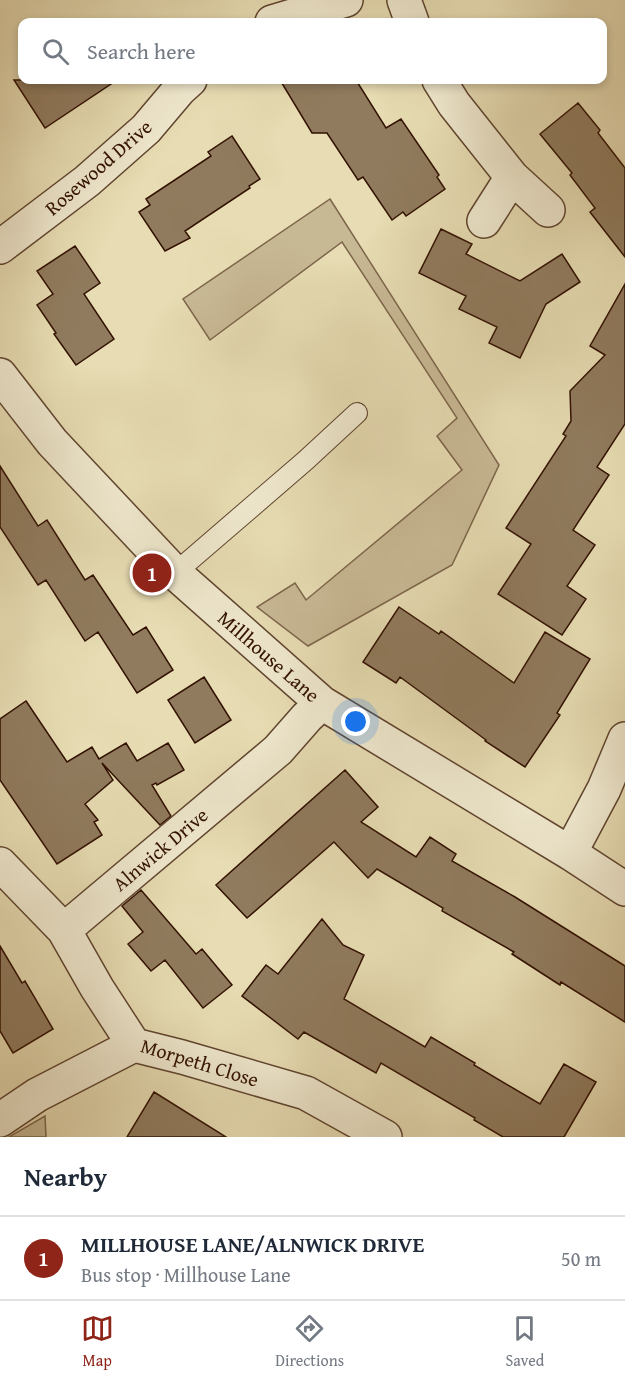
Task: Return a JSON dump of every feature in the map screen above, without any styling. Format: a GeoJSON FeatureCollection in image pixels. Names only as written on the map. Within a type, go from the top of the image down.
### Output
{"type":"FeatureCollection","features":[{"type":"Feature","properties":{"kind":"street"},"geometry":{"type":"LineString","coordinates":[[285,18],[346,0]]}},
{"type":"Feature","properties":{"kind":"street"},"geometry":{"type":"LineString","coordinates":[[404,0],[411,18]]}},
{"type":"Feature","properties":{"kind":"street","name":"Rosewood Drive"},"geometry":{"type":"LineString","coordinates":[[0,246],[87,181],[147,129],[186,84]]}},
{"type":"Feature","properties":{"kind":"street"},"geometry":{"type":"LineString","coordinates":[[442,84],[454,104],[512,177],[548,210]]}},
{"type":"Feature","properties":{"kind":"street"},"geometry":{"type":"LineString","coordinates":[[484,221],[512,177]]}},
{"type":"Feature","properties":{"kind":"street","name":"Millhouse Lane"},"geometry":{"type":"LineString","coordinates":[[0,375],[52,442],[175,573],[322,704],[570,853],[625,889]]}},
{"type":"Feature","properties":{"kind":"street","name":"Alnwick Drive"},"geometry":{"type":"LineString","coordinates":[[64,930],[278,750],[322,704]]}},
{"type":"Feature","properties":{"kind":"street"},"geometry":{"type":"LineString","coordinates":[[570,853],[604,789],[625,740]]}},
{"type":"Feature","properties":{"kind":"street"},"geometry":{"type":"LineString","coordinates":[[0,864],[64,930]]}},
{"type":"Feature","properties":{"kind":"street","name":"Morpeth Close"},"geometry":{"type":"LineString","coordinates":[[64,930],[97,988],[134,1045],[306,1093],[385,1137]]}},
{"type":"Feature","properties":{"kind":"street"},"geometry":{"type":"LineString","coordinates":[[0,1120],[37,1095],[134,1045]]}},
{"type":"Feature","properties":{"kind":"lane"},"geometry":{"type":"LineString","coordinates":[[175,573],[357,413]]}},
{"type":"Feature","properties":{"kind":"shaded area"},"geometry":{"type":"Polygon","coordinates":[[[330,199],[499,465],[452,565],[308,646],[257,607],[295,583],[306,600],[462,470],[437,436],[457,418],[342,242],[210,340],[183,299],[330,199]]]}},
{"type":"Feature","properties":{"kind":"shaded area"},"geometry":{"type":"Polygon","coordinates":[[[45,1116],[46,1137],[9,1137],[45,1116]]]}},
{"type":"Feature","properties":{"kind":"building"},"geometry":{"type":"Polygon","coordinates":[[[14,80],[18,80],[18,84],[111,84],[45,128],[14,80]]]}},
{"type":"Feature","properties":{"kind":"building"},"geometry":{"type":"Polygon","coordinates":[[[282,84],[358,84],[386,128],[401,119],[439,175],[437,177],[445,189],[406,216],[403,212],[392,220],[363,177],[358,180],[327,133],[312,133],[282,84]]]}},
{"type":"Feature","properties":{"kind":"building"},"geometry":{"type":"Polygon","coordinates":[[[578,103],[600,130],[598,133],[625,168],[625,257],[590,212],[595,208],[570,175],[572,173],[540,134],[578,103]]]}},
{"type":"Feature","properties":{"kind":"building"},"geometry":{"type":"Polygon","coordinates":[[[232,136],[260,179],[185,231],[190,238],[165,251],[139,212],[150,205],[146,199],[211,156],[208,152],[232,136]]]}},
{"type":"Feature","properties":{"kind":"building"},"geometry":{"type":"Polygon","coordinates":[[[441,229],[472,244],[466,254],[520,281],[562,254],[580,282],[546,304],[520,358],[489,343],[497,327],[459,309],[466,296],[419,273],[441,229]]]}},
{"type":"Feature","properties":{"kind":"building"},"geometry":{"type":"Polygon","coordinates":[[[75,246],[100,283],[84,294],[114,339],[76,365],[37,305],[53,294],[37,271],[75,246]]]}},
{"type":"Feature","properties":{"kind":"building"},"geometry":{"type":"Polygon","coordinates":[[[625,284],[625,424],[597,467],[609,475],[573,530],[595,545],[567,586],[586,599],[562,635],[498,594],[531,544],[506,528],[566,436],[563,434],[571,421],[570,391],[605,355],[590,346],[625,284]]]}},
{"type":"Feature","properties":{"kind":"building"},"geometry":{"type":"Polygon","coordinates":[[[0,466],[38,526],[47,520],[85,580],[93,575],[133,635],[146,627],[173,670],[137,693],[98,632],[85,641],[46,580],[38,585],[0,527],[0,466]]]}},
{"type":"Feature","properties":{"kind":"building"},"geometry":{"type":"Polygon","coordinates":[[[399,607],[439,634],[441,631],[514,683],[545,632],[590,659],[557,713],[560,715],[525,767],[485,741],[400,677],[396,683],[363,662],[399,607]]]}},
{"type":"Feature","properties":{"kind":"building"},"geometry":{"type":"Polygon","coordinates":[[[204,677],[231,720],[195,743],[168,700],[204,677]]]}},
{"type":"Feature","properties":{"kind":"building"},"geometry":{"type":"Polygon","coordinates":[[[26,701],[67,762],[92,747],[99,759],[126,743],[137,761],[168,743],[184,770],[157,785],[156,783],[152,785],[171,816],[160,825],[102,763],[113,780],[85,804],[98,820],[94,822],[102,835],[57,864],[0,780],[0,719],[26,701]]]}},
{"type":"Feature","properties":{"kind":"building"},"geometry":{"type":"Polygon","coordinates":[[[345,770],[378,807],[361,822],[416,857],[430,837],[456,854],[452,861],[515,897],[625,966],[625,1022],[561,982],[560,985],[512,954],[514,952],[442,911],[443,908],[377,869],[368,878],[334,842],[247,918],[216,885],[345,770]]]}},
{"type":"Feature","properties":{"kind":"building"},"geometry":{"type":"Polygon","coordinates":[[[141,890],[196,954],[202,949],[232,985],[203,1008],[165,960],[151,971],[128,944],[143,932],[122,906],[141,890]]]}},
{"type":"Feature","properties":{"kind":"building"},"geometry":{"type":"Polygon","coordinates":[[[322,919],[343,945],[364,955],[344,999],[425,1047],[431,1037],[540,1104],[564,1064],[596,1082],[564,1137],[503,1137],[381,1063],[376,1073],[304,1032],[298,1039],[242,996],[266,965],[278,974],[322,919]]]}},
{"type":"Feature","properties":{"kind":"building"},"geometry":{"type":"Polygon","coordinates":[[[0,946],[22,983],[25,981],[53,1029],[13,1053],[0,1031],[0,946]]]}},
{"type":"Feature","properties":{"kind":"building"},"geometry":{"type":"Polygon","coordinates":[[[154,1092],[226,1137],[127,1137],[154,1092]]]}},
{"type":"Feature","properties":{"kind":"place","name":"MILLHOUSE LANE/ALNWICK DRIVE"},"geometry":{"type":"Point","coordinates":[152,573]}}]}
